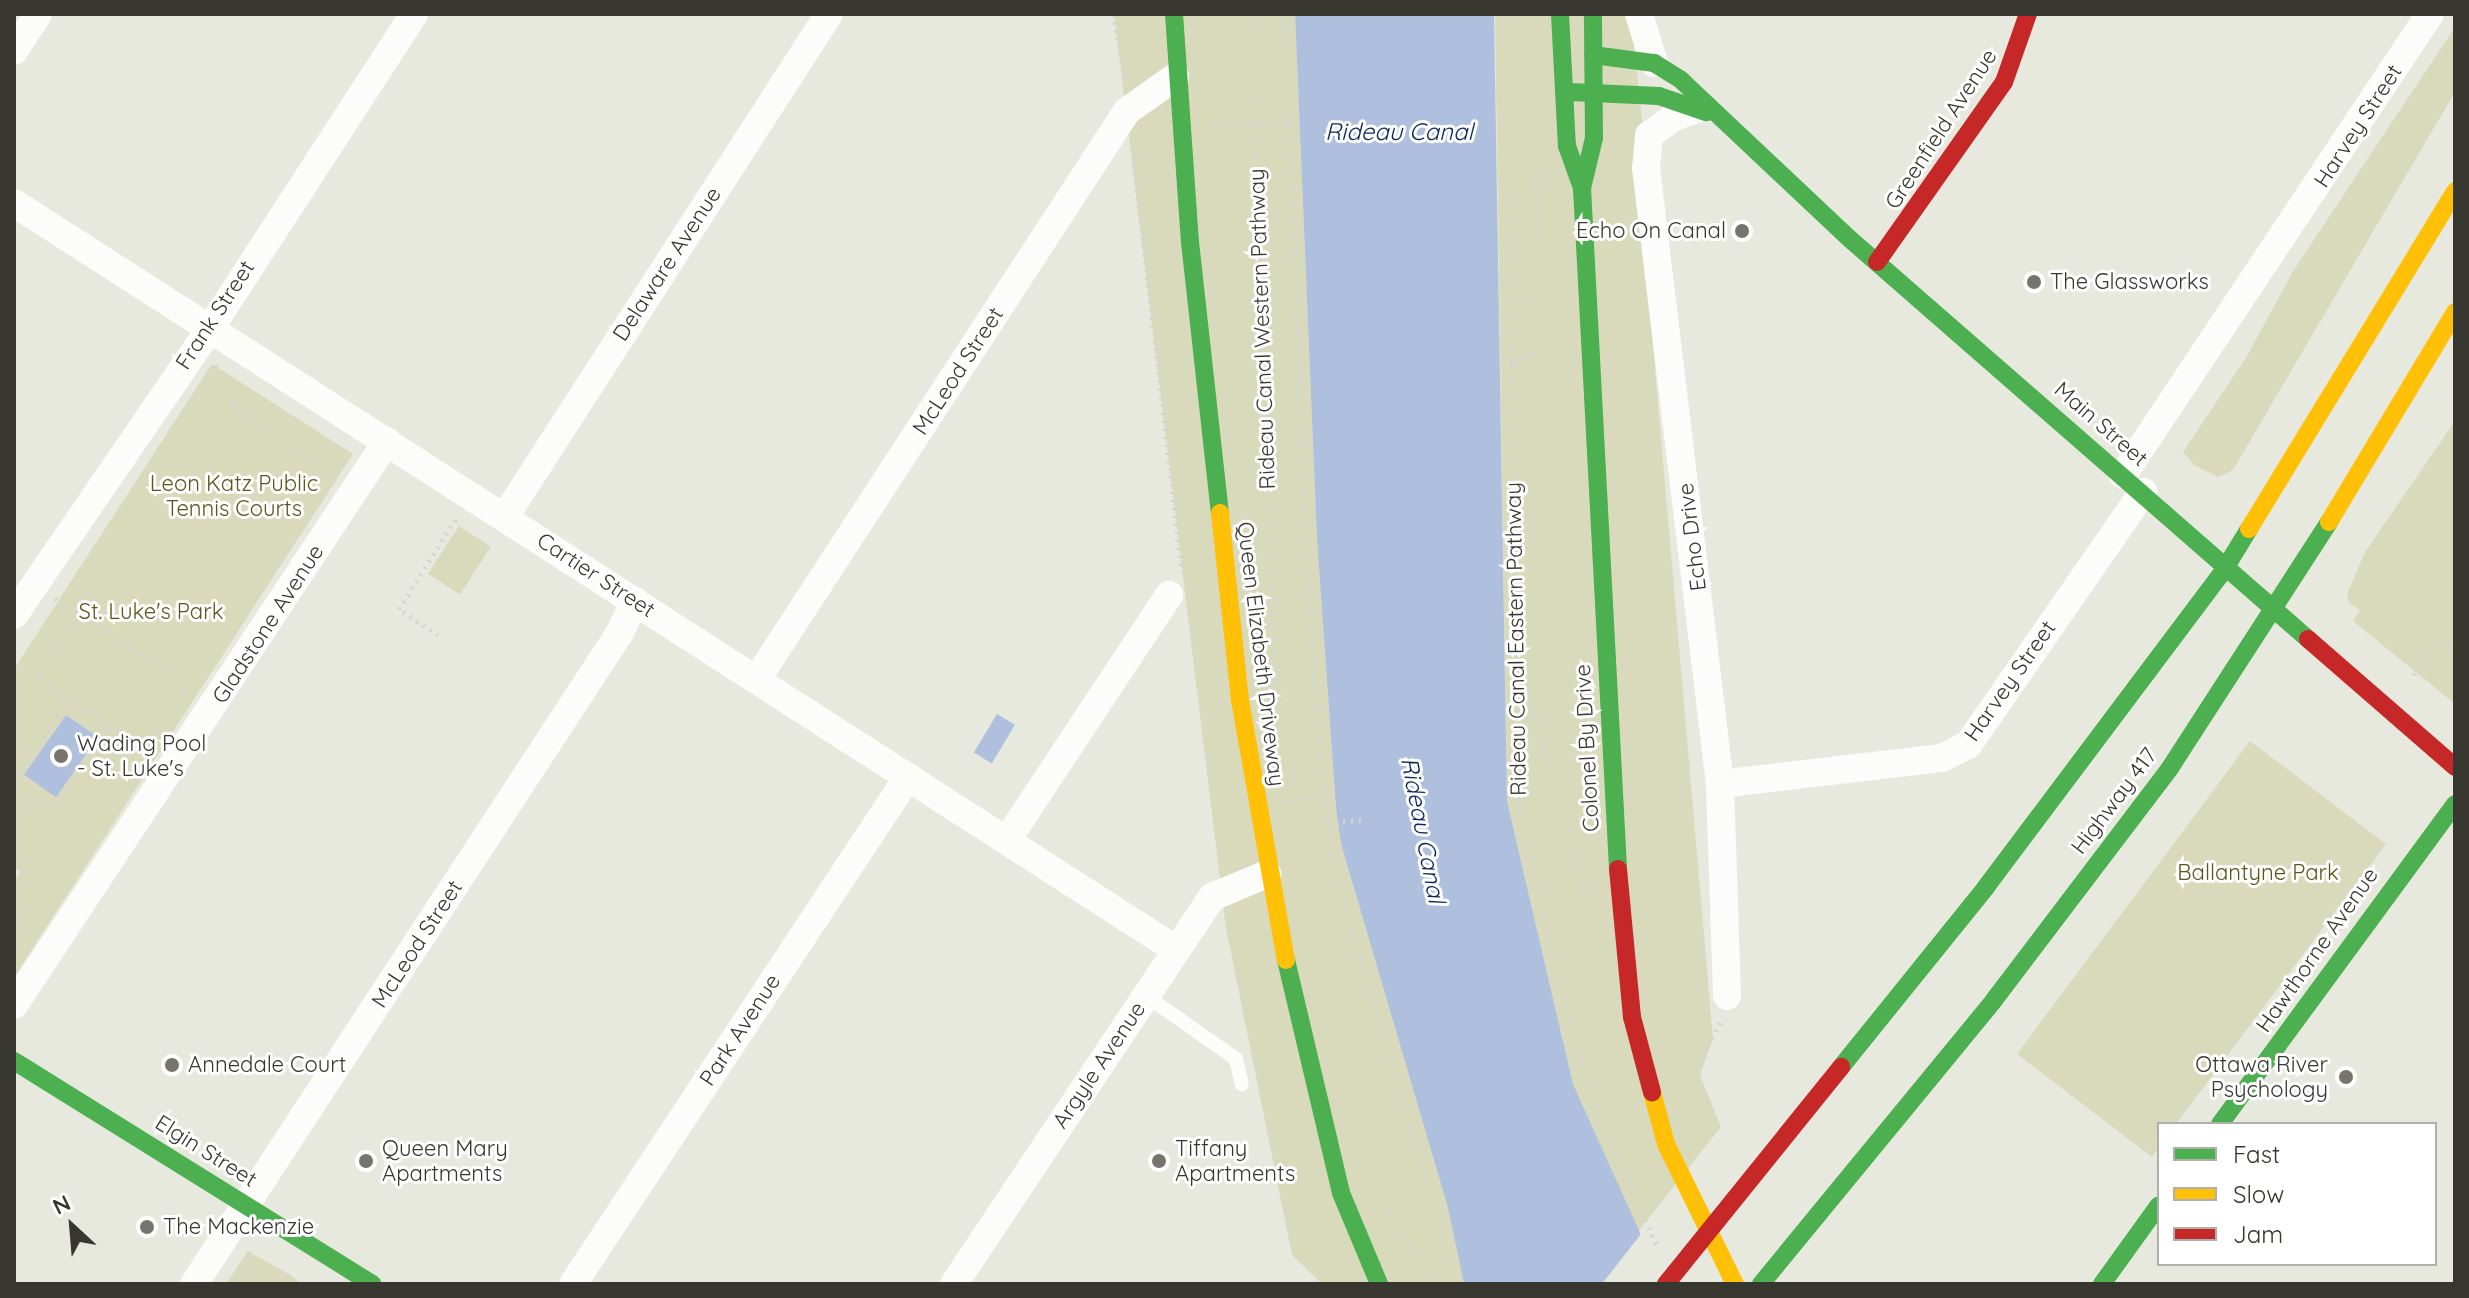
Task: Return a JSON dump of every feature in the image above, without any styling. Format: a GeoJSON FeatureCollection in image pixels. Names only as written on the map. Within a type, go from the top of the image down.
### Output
{"type":"FeatureCollection","features":[{"type":"Feature","properties":{"kind":"main road","name":"Queen Elizabeth Driveway"},"geometry":{"type":"LineString","coordinates":[[1174,14],[1175,77],[1240,700],[1267,874],[1294,1015],[1341,1193],[1379,1284]]}},
{"type":"Feature","properties":{"kind":"main road","name":"Colonel By Drive"},"geometry":{"type":"LineString","coordinates":[[1560,14],[1567,146],[1582,188]]}},
{"type":"Feature","properties":{"kind":"main road","name":"Colonel By Drive"},"geometry":{"type":"LineString","coordinates":[[1593,14],[1594,138],[1582,188],[1616,841],[1632,1017],[1666,1144],[1735,1284]]}},
{"type":"Feature","properties":{"kind":"main road","name":"Greenfield Avenue"},"geometry":{"type":"LineString","coordinates":[[1877,262],[2004,82],[2023,40],[2028,14]]}},
{"type":"Feature","properties":{"kind":"main road","name":"Main Street"},"geometry":{"type":"LineString","coordinates":[[1593,55],[1654,63],[1681,80],[1707,113],[2455,767]]}},
{"type":"Feature","properties":{"kind":"main road","name":"Main Street"},"geometry":{"type":"LineString","coordinates":[[1564,92],[1659,96],[1707,113]]}},
{"type":"Feature","properties":{"kind":"main road"},"geometry":{"type":"LineString","coordinates":[[1666,1284],[1986,887],[2197,606],[2254,527],[2455,191]]}},
{"type":"Feature","properties":{"kind":"main road","name":"Highway 417"},"geometry":{"type":"LineString","coordinates":[[1761,1284],[2003,988],[2170,768],[2298,573],[2455,312]]}},
{"type":"Feature","properties":{"kind":"main road"},"geometry":{"type":"LineString","coordinates":[[2416,378],[2455,329]]}},
{"type":"Feature","properties":{"kind":"main road","name":"Hawthorne Avenue"},"geometry":{"type":"LineString","coordinates":[[2221,1122],[2455,804]]}},
{"type":"Feature","properties":{"kind":"main road","name":"Elgin Street"},"geometry":{"type":"LineString","coordinates":[[14,1061],[372,1284]]}},
{"type":"Feature","properties":{"kind":"main road"},"geometry":{"type":"LineString","coordinates":[[1341,1193],[1348,1269]]}},
{"type":"Feature","properties":{"kind":"main road"},"geometry":{"type":"LineString","coordinates":[[2102,1284],[2157,1208]]}},
{"type":"Feature","properties":{"kind":"street"},"geometry":{"type":"LineString","coordinates":[[14,51],[38,14]]}},
{"type":"Feature","properties":{"kind":"street","name":"Frank Street"},"geometry":{"type":"LineString","coordinates":[[14,615],[211,327],[414,14]]}},
{"type":"Feature","properties":{"kind":"street","name":"Delaware Avenue"},"geometry":{"type":"LineString","coordinates":[[506,515],[829,14]]}},
{"type":"Feature","properties":{"kind":"street"},"geometry":{"type":"LineString","coordinates":[[1639,14],[1654,63]]}},
{"type":"Feature","properties":{"kind":"street","name":"Harvey Street"},"geometry":{"type":"LineString","coordinates":[[1720,784],[1942,758],[1968,745],[2430,14]]}},
{"type":"Feature","properties":{"kind":"street","name":"McLeod Street"},"geometry":{"type":"LineString","coordinates":[[757,679],[1127,111],[1175,77]]}},
{"type":"Feature","properties":{"kind":"street","name":"Echo Drive"},"geometry":{"type":"LineString","coordinates":[[1707,113],[1674,117],[1649,135],[1646,168],[1720,784],[1727,996]]}},
{"type":"Feature","properties":{"kind":"street","name":"Cartier Street"},"geometry":{"type":"LineString","coordinates":[[14,203],[506,515],[1175,949]]}},
{"type":"Feature","properties":{"kind":"street","name":"Gladstone Avenue"},"geometry":{"type":"LineString","coordinates":[[14,1005],[387,441]]}},
{"type":"Feature","properties":{"kind":"street"},"geometry":{"type":"LineString","coordinates":[[1007,840],[1169,595]]}},
{"type":"Feature","properties":{"kind":"street","name":"McLeod Street"},"geometry":{"type":"LineString","coordinates":[[194,1284],[619,634],[635,601]]}},
{"type":"Feature","properties":{"kind":"street","name":"Park Avenue"},"geometry":{"type":"LineString","coordinates":[[573,1284],[908,777]]}},
{"type":"Feature","properties":{"kind":"street","name":"Argyle Avenue"},"geometry":{"type":"LineString","coordinates":[[954,1284],[1212,897],[1267,874]]}},
{"type":"Feature","properties":{"kind":"lane"},"geometry":{"type":"LineString","coordinates":[[1145,995],[1236,1059],[1242,1084]]}},
{"type":"Feature","properties":{"kind":"path"},"geometry":{"type":"LineString","coordinates":[[1113,14],[1121,73],[1152,129],[1140,141],[1134,166],[1182,578],[1169,595]]}},
{"type":"Feature","properties":{"kind":"path","name":"Rideau Canal Western Pathway"},"geometry":{"type":"LineString","coordinates":[[1250,14],[1277,723]]}},
{"type":"Feature","properties":{"kind":"path"},"geometry":{"type":"LineString","coordinates":[[1285,14],[1307,584],[1323,795],[1349,920],[1457,1284]]}},
{"type":"Feature","properties":{"kind":"path","name":"Rideau Canal Eastern Pathway"},"geometry":{"type":"LineString","coordinates":[[1508,14],[1518,803],[1580,1066],[1603,1134],[1664,1257]]}},
{"type":"Feature","properties":{"kind":"path"},"geometry":{"type":"LineString","coordinates":[[1254,123],[1290,125]]}},
{"type":"Feature","properties":{"kind":"path"},"geometry":{"type":"LineString","coordinates":[[1510,361],[1524,361],[1532,353],[1537,157]]}},
{"type":"Feature","properties":{"kind":"path"},"geometry":{"type":"LineString","coordinates":[[215,364],[235,406],[354,491]]}},
{"type":"Feature","properties":{"kind":"path"},"geometry":{"type":"LineString","coordinates":[[438,635],[399,609],[457,516]]}},
{"type":"Feature","properties":{"kind":"path"},"geometry":{"type":"LineString","coordinates":[[35,584],[80,613],[183,680],[183,700],[140,745],[37,676],[80,613],[102,581]]}},
{"type":"Feature","properties":{"kind":"path"},"geometry":{"type":"LineString","coordinates":[[2414,675],[2434,640],[2455,647]]}},
{"type":"Feature","properties":{"kind":"path"},"geometry":{"type":"LineString","coordinates":[[14,785],[69,700]]}},
{"type":"Feature","properties":{"kind":"path"},"geometry":{"type":"LineString","coordinates":[[183,700],[208,716]]}},
{"type":"Feature","properties":{"kind":"path"},"geometry":{"type":"LineString","coordinates":[[1518,718],[1536,717]]}},
{"type":"Feature","properties":{"kind":"path"},"geometry":{"type":"LineString","coordinates":[[14,798],[35,805],[56,803],[109,727]]}},
{"type":"Feature","properties":{"kind":"path"},"geometry":{"type":"LineString","coordinates":[[1280,787],[1282,814]]}},
{"type":"Feature","properties":{"kind":"path"},"geometry":{"type":"LineString","coordinates":[[1280,802],[1323,795]]}},
{"type":"Feature","properties":{"kind":"path"},"geometry":{"type":"LineString","coordinates":[[1327,822],[1363,820]]}},
{"type":"Feature","properties":{"kind":"path"},"geometry":{"type":"LineString","coordinates":[[14,928],[27,908]]}},
{"type":"Feature","properties":{"kind":"path"},"geometry":{"type":"LineString","coordinates":[[1678,1101],[1720,1025],[1727,996]]}},
{"type":"Feature","properties":{"kind":"path"},"geometry":{"type":"LineString","coordinates":[[1375,1196],[1402,1227],[1436,1284]]}},
{"type":"Feature","properties":{"kind":"path"},"geometry":{"type":"LineString","coordinates":[[245,1284],[250,1246]]}},
{"type":"Feature","properties":{"kind":"green space"},"geometry":{"type":"Polygon","coordinates":[[[1114,14],[1295,14],[1317,540],[1336,808],[1341,844],[1448,1208],[1464,1284],[1322,1284],[1292,1255],[1226,928],[1114,14]]]}},
{"type":"Feature","properties":{"kind":"green space"},"geometry":{"type":"Polygon","coordinates":[[[1495,14],[1631,14],[1642,120],[1642,218],[1713,1039],[1700,1075],[1721,1127],[1636,1234],[1573,1084],[1507,801],[1495,14]]]}},
{"type":"Feature","properties":{"kind":"green space"},"geometry":{"type":"Polygon","coordinates":[[[2455,27],[2455,92],[2233,470],[2218,477],[2194,465],[2183,452],[2247,356],[2292,273],[2455,27]]]}},
{"type":"Feature","properties":{"kind":"green space","name":"St. Luke's Park"},"geometry":{"type":"Polygon","coordinates":[[[212,364],[353,454],[14,977],[14,882],[20,872],[14,867],[14,669],[212,364]]]}},
{"type":"Feature","properties":{"kind":"green space"},"geometry":{"type":"Polygon","coordinates":[[[2455,421],[2455,704],[2353,621],[2360,610],[2349,603],[2347,594],[2365,552],[2455,421]]]}},
{"type":"Feature","properties":{"kind":"green space"},"geometry":{"type":"Polygon","coordinates":[[[459,526],[491,547],[460,595],[428,574],[459,526]]]}},
{"type":"Feature","properties":{"kind":"green space","name":"Ballantyne Park"},"geometry":{"type":"Polygon","coordinates":[[[2250,741],[2386,844],[2178,1122],[2157,1122],[2157,1150],[2152,1157],[2017,1054],[2250,741]]]}},
{"type":"Feature","properties":{"kind":"green space"},"geometry":{"type":"Polygon","coordinates":[[[248,1251],[292,1276],[301,1284],[226,1284],[248,1251]]]}},
{"type":"Feature","properties":{"kind":"water","name":"Rideau Canal"},"geometry":{"type":"Polygon","coordinates":[[[1295,14],[1494,14],[1507,801],[1573,1084],[1663,1284],[1464,1284],[1448,1208],[1341,844],[1336,808],[1317,540],[1295,14]]]}},
{"type":"Feature","properties":{"kind":"water"},"geometry":{"type":"Polygon","coordinates":[[[997,714],[1015,725],[992,763],[974,753],[997,714]]]}},
{"type":"Feature","properties":{"kind":"water","name":"Wading Pool - St. Luke's"},"geometry":{"type":"Polygon","coordinates":[[[66,715],[98,737],[56,797],[24,775],[66,715]]]}},
{"type":"Feature","properties":{"kind":"pier"},"geometry":{"type":"Polygon","coordinates":[[[1641,1234],[1667,1284],[1602,1284],[1641,1234]]]}},
{"type":"Feature","properties":{"kind":"traffic: fast"},"geometry":{"type":"LineString","coordinates":[[1174,14],[1190,242],[1220,513]]}},
{"type":"Feature","properties":{"kind":"traffic: fast"},"geometry":{"type":"LineString","coordinates":[[1560,14],[1567,146],[1582,188],[1618,869]]}},
{"type":"Feature","properties":{"kind":"traffic: fast"},"geometry":{"type":"LineString","coordinates":[[1582,188],[1594,138],[1593,14]]}},
{"type":"Feature","properties":{"kind":"traffic: fast"},"geometry":{"type":"LineString","coordinates":[[1593,55],[1654,63],[1681,80],[1851,240],[2308,639]]}},
{"type":"Feature","properties":{"kind":"traffic: fast"},"geometry":{"type":"LineString","coordinates":[[1570,92],[1659,96],[1706,112]]}},
{"type":"Feature","properties":{"kind":"traffic: fast"},"geometry":{"type":"LineString","coordinates":[[1761,1284],[1994,1000],[2170,768],[2329,522]]}},
{"type":"Feature","properties":{"kind":"traffic: fast"},"geometry":{"type":"LineString","coordinates":[[1841,1067],[1986,887],[2224,570],[2249,529]]}},
{"type":"Feature","properties":{"kind":"traffic: fast"},"geometry":{"type":"LineString","coordinates":[[2221,1122],[2455,804]]}},
{"type":"Feature","properties":{"kind":"traffic: fast"},"geometry":{"type":"LineString","coordinates":[[1286,960],[1341,1193],[1379,1284]]}},
{"type":"Feature","properties":{"kind":"traffic: fast"},"geometry":{"type":"LineString","coordinates":[[14,1061],[372,1284]]}},
{"type":"Feature","properties":{"kind":"traffic: fast"},"geometry":{"type":"LineString","coordinates":[[2102,1284],[2157,1208]]}},
{"type":"Feature","properties":{"kind":"traffic: slow"},"geometry":{"type":"LineString","coordinates":[[2249,529],[2455,191]]}},
{"type":"Feature","properties":{"kind":"traffic: slow"},"geometry":{"type":"LineString","coordinates":[[2329,522],[2455,312]]}},
{"type":"Feature","properties":{"kind":"traffic: slow"},"geometry":{"type":"LineString","coordinates":[[1220,513],[1240,700],[1286,960]]}},
{"type":"Feature","properties":{"kind":"traffic: slow"},"geometry":{"type":"LineString","coordinates":[[1652,1092],[1666,1144],[1735,1284]]}},
{"type":"Feature","properties":{"kind":"traffic: jam"},"geometry":{"type":"LineString","coordinates":[[1877,262],[2004,82],[2028,14]]}},
{"type":"Feature","properties":{"kind":"traffic: jam"},"geometry":{"type":"LineString","coordinates":[[2308,639],[2455,767]]}},
{"type":"Feature","properties":{"kind":"traffic: jam"},"geometry":{"type":"LineString","coordinates":[[1618,869],[1632,1017],[1652,1092]]}},
{"type":"Feature","properties":{"kind":"traffic: jam"},"geometry":{"type":"LineString","coordinates":[[1666,1284],[1841,1067]]}},
{"type":"Feature","properties":{"kind":"place","name":"Echo On Canal"},"geometry":{"type":"Point","coordinates":[1742,231]}},
{"type":"Feature","properties":{"kind":"place","name":"The Glassworks"},"geometry":{"type":"Point","coordinates":[2034,282]}},
{"type":"Feature","properties":{"kind":"place","name":"Wading Pool - St. Luke's"},"geometry":{"type":"Point","coordinates":[61,756]}},
{"type":"Feature","properties":{"kind":"place","name":"Annedale Court"},"geometry":{"type":"Point","coordinates":[172,1065]}},
{"type":"Feature","properties":{"kind":"place","name":"Ottawa River Psychology"},"geometry":{"type":"Point","coordinates":[2346,1077]}},
{"type":"Feature","properties":{"kind":"place","name":"Queen Mary Apartments"},"geometry":{"type":"Point","coordinates":[366,1161]}},
{"type":"Feature","properties":{"kind":"place","name":"Tiffany Apartments"},"geometry":{"type":"Point","coordinates":[1159,1161]}},
{"type":"Feature","properties":{"kind":"place","name":"The Mackenzie"},"geometry":{"type":"Point","coordinates":[147,1227]}},
{"type":"Feature","properties":{"kind":"park label","name":"Leon Katz Public Tennis Courts"},"geometry":{"type":"Point","coordinates":[234,496]}}]}
